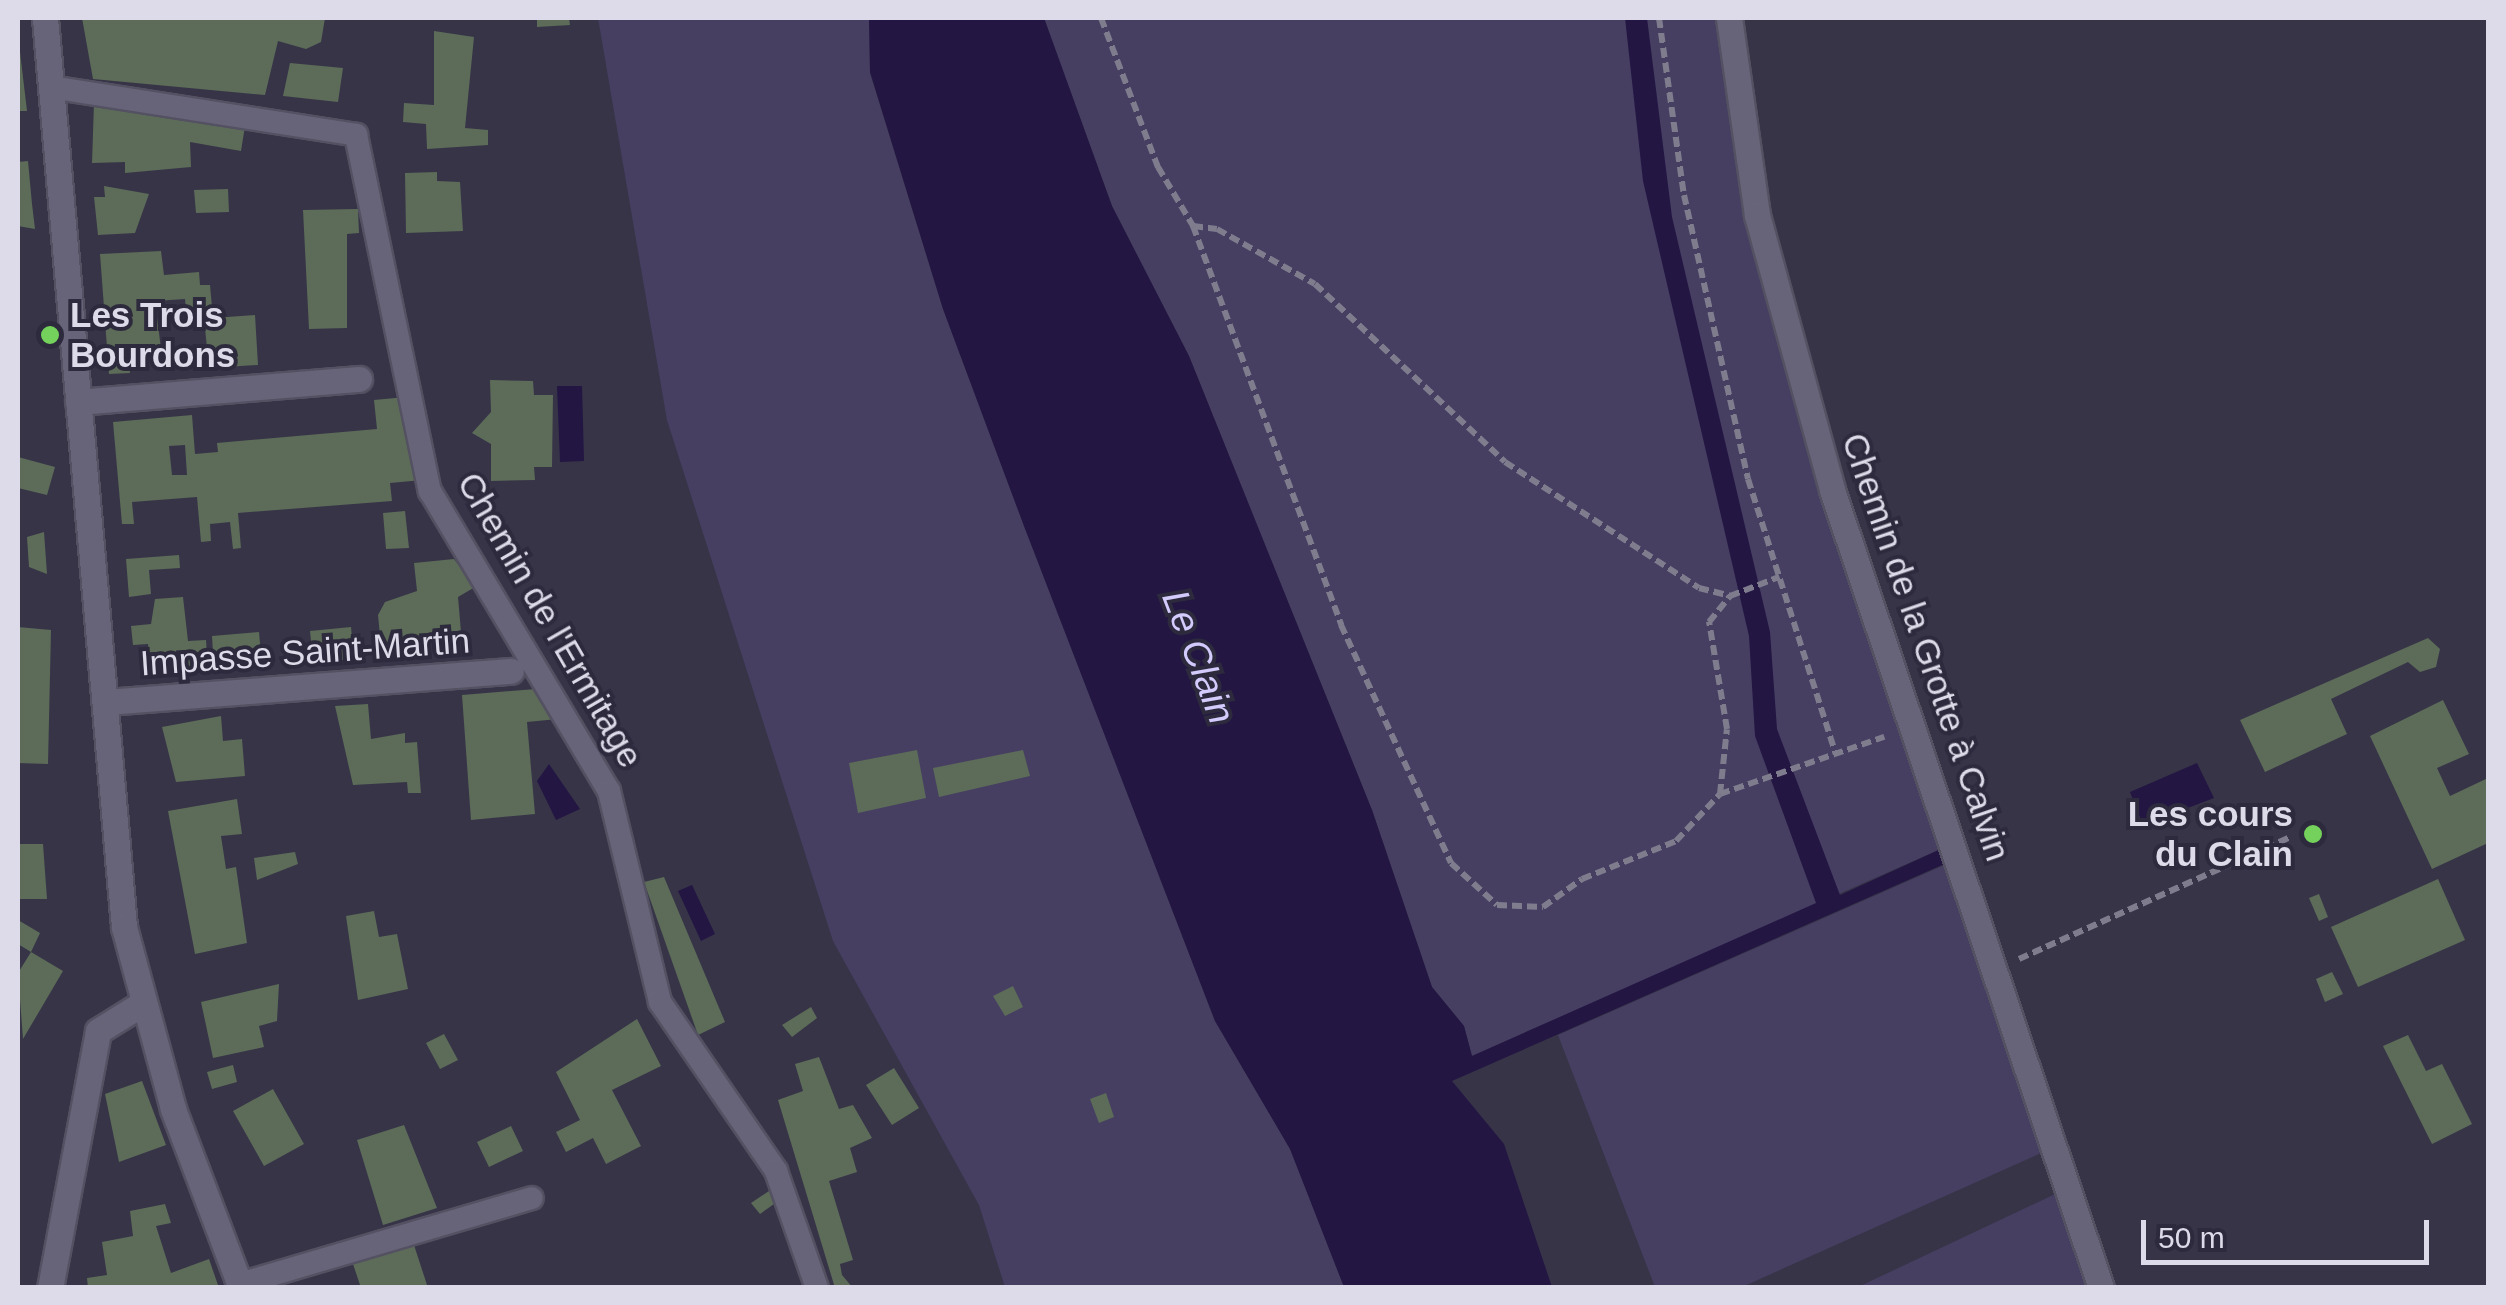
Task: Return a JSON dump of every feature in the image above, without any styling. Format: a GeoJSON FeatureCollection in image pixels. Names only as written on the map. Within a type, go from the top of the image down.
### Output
{"type":"FeatureCollection","features":[{"type":"Feature","properties":{"kind":"street"},"geometry":{"type":"LineString","coordinates":[[45,18],[124,927],[143,1003],[241,1286]]}},
{"type":"Feature","properties":{"kind":"street","name":"Chemin de la Grotte à Calvin"},"geometry":{"type":"LineString","coordinates":[[1730,18],[1757,215],[1832,490],[2101,1288]]}},
{"type":"Feature","properties":{"kind":"street"},"geometry":{"type":"LineString","coordinates":[[78,402],[359,379]]}},
{"type":"Feature","properties":{"kind":"street","name":"Impasse Saint-Martin"},"geometry":{"type":"LineString","coordinates":[[106,702],[510,671]]}},
{"type":"Feature","properties":{"kind":"street"},"geometry":{"type":"LineString","coordinates":[[50,1288],[98,1031],[143,1003]]}},
{"type":"Feature","properties":{"kind":"lane","name":"Chemin de l'Ermitage"},"geometry":{"type":"LineString","coordinates":[[51,87],[356,134],[430,491],[609,791],[660,1002],[776,1171],[817,1288]]}},
{"type":"Feature","properties":{"kind":"lane"},"geometry":{"type":"LineString","coordinates":[[241,1286],[532,1198]]}},
{"type":"Feature","properties":{"kind":"path"},"geometry":{"type":"LineString","coordinates":[[1100,18],[1158,167],[1193,226],[1341,626],[1451,862],[1498,905],[1543,907],[1582,878],[1676,841],[1720,794],[1914,725]]}},
{"type":"Feature","properties":{"kind":"path"},"geometry":{"type":"LineString","coordinates":[[1659,18],[1684,196],[1780,577],[1836,754]]}},
{"type":"Feature","properties":{"kind":"path"},"geometry":{"type":"LineString","coordinates":[[1193,226],[1217,229],[1315,284],[1506,462],[1698,588],[1730,596]]}},
{"type":"Feature","properties":{"kind":"path"},"geometry":{"type":"LineString","coordinates":[[1720,794],[1727,728],[1709,622],[1730,596],[1780,577]]}},
{"type":"Feature","properties":{"kind":"path"},"geometry":{"type":"LineString","coordinates":[[1995,970],[2290,837]]}},
{"type":"Feature","properties":{"kind":"shaded area"},"geometry":{"type":"Polygon","coordinates":[[[598,18],[869,18],[870,73],[943,309],[1024,526],[1215,1021],[1290,1149],[1344,1287],[1005,1287],[979,1205],[833,941],[667,420],[598,18]]]}},
{"type":"Feature","properties":{"kind":"shaded area"},"geometry":{"type":"Polygon","coordinates":[[[1044,18],[1729,18],[1757,215],[1943,848],[1472,1056],[1464,1026],[1432,987],[1372,810],[1189,356],[1112,206],[1044,18]]]}},
{"type":"Feature","properties":{"kind":"shaded area"},"geometry":{"type":"Polygon","coordinates":[[[1949,863],[2050,1149],[1742,1287],[1655,1287],[1558,1035],[1949,863]]]}},
{"type":"Feature","properties":{"kind":"shaded area"},"geometry":{"type":"Polygon","coordinates":[[[2066,1189],[2101,1288],[1856,1288],[2066,1189]]]}},
{"type":"Feature","properties":{"kind":"water","name":"Le Clain"},"geometry":{"type":"Polygon","coordinates":[[[869,18],[1044,18],[1112,206],[1189,356],[1372,810],[1432,987],[1464,1026],[1472,1056],[1816,903],[1755,736],[1749,636],[1643,181],[1625,18],[1647,18],[1672,217],[1770,632],[1777,729],[1840,895],[1943,848],[1949,862],[1452,1081],[1504,1144],[1552,1287],[1344,1287],[1290,1149],[1215,1021],[1024,526],[943,309],[870,72],[869,18]]]}},
{"type":"Feature","properties":{"kind":"water"},"geometry":{"type":"Polygon","coordinates":[[[557,386],[582,386],[584,461],[560,462],[557,386]]]}},
{"type":"Feature","properties":{"kind":"water"},"geometry":{"type":"Polygon","coordinates":[[[2197,763],[2214,798],[2143,825],[2130,792],[2197,763]]]}},
{"type":"Feature","properties":{"kind":"water"},"geometry":{"type":"Polygon","coordinates":[[[549,764],[580,809],[556,820],[537,781],[549,764]]]}},
{"type":"Feature","properties":{"kind":"water"},"geometry":{"type":"Polygon","coordinates":[[[692,885],[715,934],[701,941],[678,891],[692,885]]]}},
{"type":"Feature","properties":{"kind":"building"},"geometry":{"type":"Polygon","coordinates":[[[82,18],[325,18],[321,42],[306,49],[278,41],[265,95],[93,79],[82,18]]]}},
{"type":"Feature","properties":{"kind":"building"},"geometry":{"type":"Polygon","coordinates":[[[537,18],[569,18],[570,25],[537,27],[537,18]]]}},
{"type":"Feature","properties":{"kind":"building"},"geometry":{"type":"Polygon","coordinates":[[[434,31],[474,37],[465,128],[488,130],[488,145],[427,149],[426,124],[403,122],[404,103],[434,105],[434,31]]]}},
{"type":"Feature","properties":{"kind":"building"},"geometry":{"type":"Polygon","coordinates":[[[20,52],[27,111],[18,111],[20,52]]]}},
{"type":"Feature","properties":{"kind":"building"},"geometry":{"type":"Polygon","coordinates":[[[290,63],[343,68],[338,102],[283,96],[290,63]]]}},
{"type":"Feature","properties":{"kind":"building"},"geometry":{"type":"Polygon","coordinates":[[[94,103],[245,126],[241,151],[190,142],[191,167],[125,173],[125,162],[92,163],[94,103]]]}},
{"type":"Feature","properties":{"kind":"building"},"geometry":{"type":"Polygon","coordinates":[[[28,161],[35,229],[18,226],[18,162],[28,161]]]}},
{"type":"Feature","properties":{"kind":"building"},"geometry":{"type":"Polygon","coordinates":[[[437,172],[437,181],[460,182],[463,231],[406,233],[405,173],[437,172]]]}},
{"type":"Feature","properties":{"kind":"building"},"geometry":{"type":"Polygon","coordinates":[[[104,186],[149,194],[135,233],[98,235],[94,197],[105,197],[104,186]]]}},
{"type":"Feature","properties":{"kind":"building"},"geometry":{"type":"Polygon","coordinates":[[[228,189],[229,212],[196,213],[194,190],[228,189]]]}},
{"type":"Feature","properties":{"kind":"building"},"geometry":{"type":"Polygon","coordinates":[[[358,209],[359,233],[347,234],[347,328],[309,329],[303,210],[358,209]]]}},
{"type":"Feature","properties":{"kind":"building"},"geometry":{"type":"Polygon","coordinates":[[[161,251],[164,275],[199,272],[200,285],[210,285],[213,318],[255,315],[258,365],[209,368],[204,318],[187,320],[185,299],[155,301],[161,349],[128,352],[130,373],[109,374],[100,254],[161,251]]]}},
{"type":"Feature","properties":{"kind":"building"},"geometry":{"type":"Polygon","coordinates":[[[490,380],[533,381],[534,395],[553,395],[552,467],[534,467],[535,480],[491,481],[491,444],[472,433],[491,412],[490,380]]]}},
{"type":"Feature","properties":{"kind":"building"},"geometry":{"type":"Polygon","coordinates":[[[406,397],[422,480],[390,483],[392,501],[238,513],[241,548],[233,549],[230,522],[210,524],[211,541],[201,542],[197,497],[132,502],[134,524],[122,524],[113,422],[192,415],[195,454],[218,452],[217,443],[377,429],[374,400],[406,397]],[[185,445],[169,446],[172,475],[187,475],[185,445]]]}},
{"type":"Feature","properties":{"kind":"building"},"geometry":{"type":"Polygon","coordinates":[[[18,457],[55,467],[47,495],[18,488],[18,457]]]}},
{"type":"Feature","properties":{"kind":"building"},"geometry":{"type":"Polygon","coordinates":[[[405,511],[409,548],[386,549],[383,513],[405,511]]]}},
{"type":"Feature","properties":{"kind":"building"},"geometry":{"type":"Polygon","coordinates":[[[44,532],[47,574],[29,567],[27,537],[44,532]]]}},
{"type":"Feature","properties":{"kind":"building"},"geometry":{"type":"Polygon","coordinates":[[[179,555],[180,568],[149,570],[151,594],[129,597],[126,559],[179,555]]]}},
{"type":"Feature","properties":{"kind":"building"},"geometry":{"type":"Polygon","coordinates":[[[454,559],[475,587],[458,597],[461,632],[428,634],[429,653],[382,657],[378,615],[385,602],[417,591],[414,563],[454,559]]]}},
{"type":"Feature","properties":{"kind":"building"},"geometry":{"type":"Polygon","coordinates":[[[183,597],[188,641],[206,640],[208,671],[150,676],[148,644],[133,645],[131,626],[151,624],[155,599],[183,597]]]}},
{"type":"Feature","properties":{"kind":"building"},"geometry":{"type":"Polygon","coordinates":[[[18,627],[51,630],[48,764],[18,763],[18,627]]]}},
{"type":"Feature","properties":{"kind":"building"},"geometry":{"type":"Polygon","coordinates":[[[351,627],[354,659],[313,663],[310,631],[351,627]]]}},
{"type":"Feature","properties":{"kind":"building"},"geometry":{"type":"Polygon","coordinates":[[[259,632],[262,666],[214,670],[212,636],[259,632]]]}},
{"type":"Feature","properties":{"kind":"building"},"geometry":{"type":"Polygon","coordinates":[[[2428,638],[2440,649],[2436,667],[2420,672],[2408,662],[2331,699],[2347,734],[2265,772],[2240,720],[2428,638]]]}},
{"type":"Feature","properties":{"kind":"building"},"geometry":{"type":"Polygon","coordinates":[[[548,688],[568,718],[527,722],[535,814],[471,820],[462,695],[548,688]]]}},
{"type":"Feature","properties":{"kind":"building"},"geometry":{"type":"Polygon","coordinates":[[[2443,700],[2469,754],[2437,768],[2450,796],[2488,778],[2488,843],[2432,869],[2370,736],[2443,700]]]}},
{"type":"Feature","properties":{"kind":"building"},"geometry":{"type":"Polygon","coordinates":[[[368,704],[371,739],[405,733],[405,743],[417,742],[421,793],[408,793],[407,782],[353,785],[335,706],[368,704]]]}},
{"type":"Feature","properties":{"kind":"building"},"geometry":{"type":"Polygon","coordinates":[[[221,716],[223,741],[242,739],[245,776],[176,782],[162,727],[221,716]]]}},
{"type":"Feature","properties":{"kind":"building"},"geometry":{"type":"Polygon","coordinates":[[[917,750],[926,798],[858,813],[849,763],[917,750]]]}},
{"type":"Feature","properties":{"kind":"building"},"geometry":{"type":"Polygon","coordinates":[[[1023,750],[1030,776],[939,797],[933,768],[1023,750]]]}},
{"type":"Feature","properties":{"kind":"building"},"geometry":{"type":"Polygon","coordinates":[[[237,799],[242,834],[221,836],[226,869],[236,867],[247,943],[195,954],[168,811],[237,799]]]}},
{"type":"Feature","properties":{"kind":"building"},"geometry":{"type":"Polygon","coordinates":[[[18,844],[43,844],[47,899],[18,899],[18,844]]]}},
{"type":"Feature","properties":{"kind":"building"},"geometry":{"type":"Polygon","coordinates":[[[295,852],[298,864],[257,880],[254,858],[295,852]]]}},
{"type":"Feature","properties":{"kind":"building"},"geometry":{"type":"Polygon","coordinates":[[[664,877],[725,1022],[698,1035],[644,882],[664,877]]]}},
{"type":"Feature","properties":{"kind":"building"},"geometry":{"type":"Polygon","coordinates":[[[2438,879],[2465,940],[2358,987],[2331,927],[2438,879]]]}},
{"type":"Feature","properties":{"kind":"building"},"geometry":{"type":"Polygon","coordinates":[[[2319,894],[2328,917],[2319,921],[2309,898],[2319,894]]]}},
{"type":"Feature","properties":{"kind":"building"},"geometry":{"type":"Polygon","coordinates":[[[374,911],[379,937],[397,934],[408,989],[358,1000],[346,916],[374,911]]]}},
{"type":"Feature","properties":{"kind":"building"},"geometry":{"type":"Polygon","coordinates":[[[18,920],[40,933],[31,952],[18,944],[18,920]]]}},
{"type":"Feature","properties":{"kind":"building"},"geometry":{"type":"Polygon","coordinates":[[[31,952],[63,971],[23,1039],[18,973],[31,952]]]}},
{"type":"Feature","properties":{"kind":"building"},"geometry":{"type":"Polygon","coordinates":[[[2332,972],[2343,994],[2325,1002],[2316,979],[2332,972]]]}},
{"type":"Feature","properties":{"kind":"building"},"geometry":{"type":"Polygon","coordinates":[[[279,984],[277,1021],[259,1026],[264,1047],[213,1058],[201,1002],[279,984]]]}},
{"type":"Feature","properties":{"kind":"building"},"geometry":{"type":"Polygon","coordinates":[[[1013,986],[1023,1007],[1005,1016],[993,996],[1013,986]]]}},
{"type":"Feature","properties":{"kind":"building"},"geometry":{"type":"Polygon","coordinates":[[[811,1007],[817,1018],[792,1037],[782,1025],[811,1007]]]}},
{"type":"Feature","properties":{"kind":"building"},"geometry":{"type":"Polygon","coordinates":[[[637,1019],[661,1066],[612,1090],[641,1146],[606,1164],[593,1138],[566,1152],[556,1132],[580,1120],[556,1072],[637,1019]]]}},
{"type":"Feature","properties":{"kind":"building"},"geometry":{"type":"Polygon","coordinates":[[[444,1034],[458,1060],[440,1069],[426,1043],[444,1034]]]}},
{"type":"Feature","properties":{"kind":"building"},"geometry":{"type":"Polygon","coordinates":[[[2408,1035],[2426,1071],[2442,1064],[2472,1124],[2432,1144],[2383,1046],[2408,1035]]]}},
{"type":"Feature","properties":{"kind":"building"},"geometry":{"type":"Polygon","coordinates":[[[819,1057],[839,1109],[853,1105],[872,1138],[850,1148],[857,1172],[829,1181],[853,1260],[840,1264],[842,1275],[853,1288],[835,1288],[778,1100],[803,1091],[795,1064],[819,1057]]]}},
{"type":"Feature","properties":{"kind":"building"},"geometry":{"type":"Polygon","coordinates":[[[233,1065],[237,1082],[212,1089],[207,1072],[233,1065]]]}},
{"type":"Feature","properties":{"kind":"building"},"geometry":{"type":"Polygon","coordinates":[[[894,1068],[919,1108],[892,1125],[866,1085],[894,1068]]]}},
{"type":"Feature","properties":{"kind":"building"},"geometry":{"type":"Polygon","coordinates":[[[142,1081],[166,1145],[119,1162],[105,1094],[142,1081]]]}},
{"type":"Feature","properties":{"kind":"building"},"geometry":{"type":"Polygon","coordinates":[[[273,1089],[304,1144],[264,1166],[233,1111],[273,1089]]]}},
{"type":"Feature","properties":{"kind":"building"},"geometry":{"type":"Polygon","coordinates":[[[1106,1093],[1114,1117],[1099,1123],[1090,1099],[1106,1093]]]}},
{"type":"Feature","properties":{"kind":"building"},"geometry":{"type":"Polygon","coordinates":[[[404,1125],[437,1208],[383,1225],[357,1140],[404,1125]]]}},
{"type":"Feature","properties":{"kind":"building"},"geometry":{"type":"Polygon","coordinates":[[[511,1126],[523,1151],[489,1167],[477,1142],[511,1126]]]}},
{"type":"Feature","properties":{"kind":"building"},"geometry":{"type":"Polygon","coordinates":[[[775,1187],[781,1199],[760,1214],[751,1203],[775,1187]]]}},
{"type":"Feature","properties":{"kind":"building"},"geometry":{"type":"Polygon","coordinates":[[[165,1204],[171,1223],[156,1226],[171,1273],[209,1259],[219,1288],[88,1288],[87,1278],[107,1275],[102,1242],[133,1236],[130,1211],[165,1204]]]}},
{"type":"Feature","properties":{"kind":"building"},"geometry":{"type":"Polygon","coordinates":[[[414,1245],[428,1288],[361,1288],[353,1264],[414,1245]]]}},
{"type":"Feature","properties":{"kind":"place","name":"Les Trois Bourdons"},"geometry":{"type":"Point","coordinates":[50,335]}},
{"type":"Feature","properties":{"kind":"place","name":"Les cours du Clain"},"geometry":{"type":"Point","coordinates":[2313,834]}}]}
